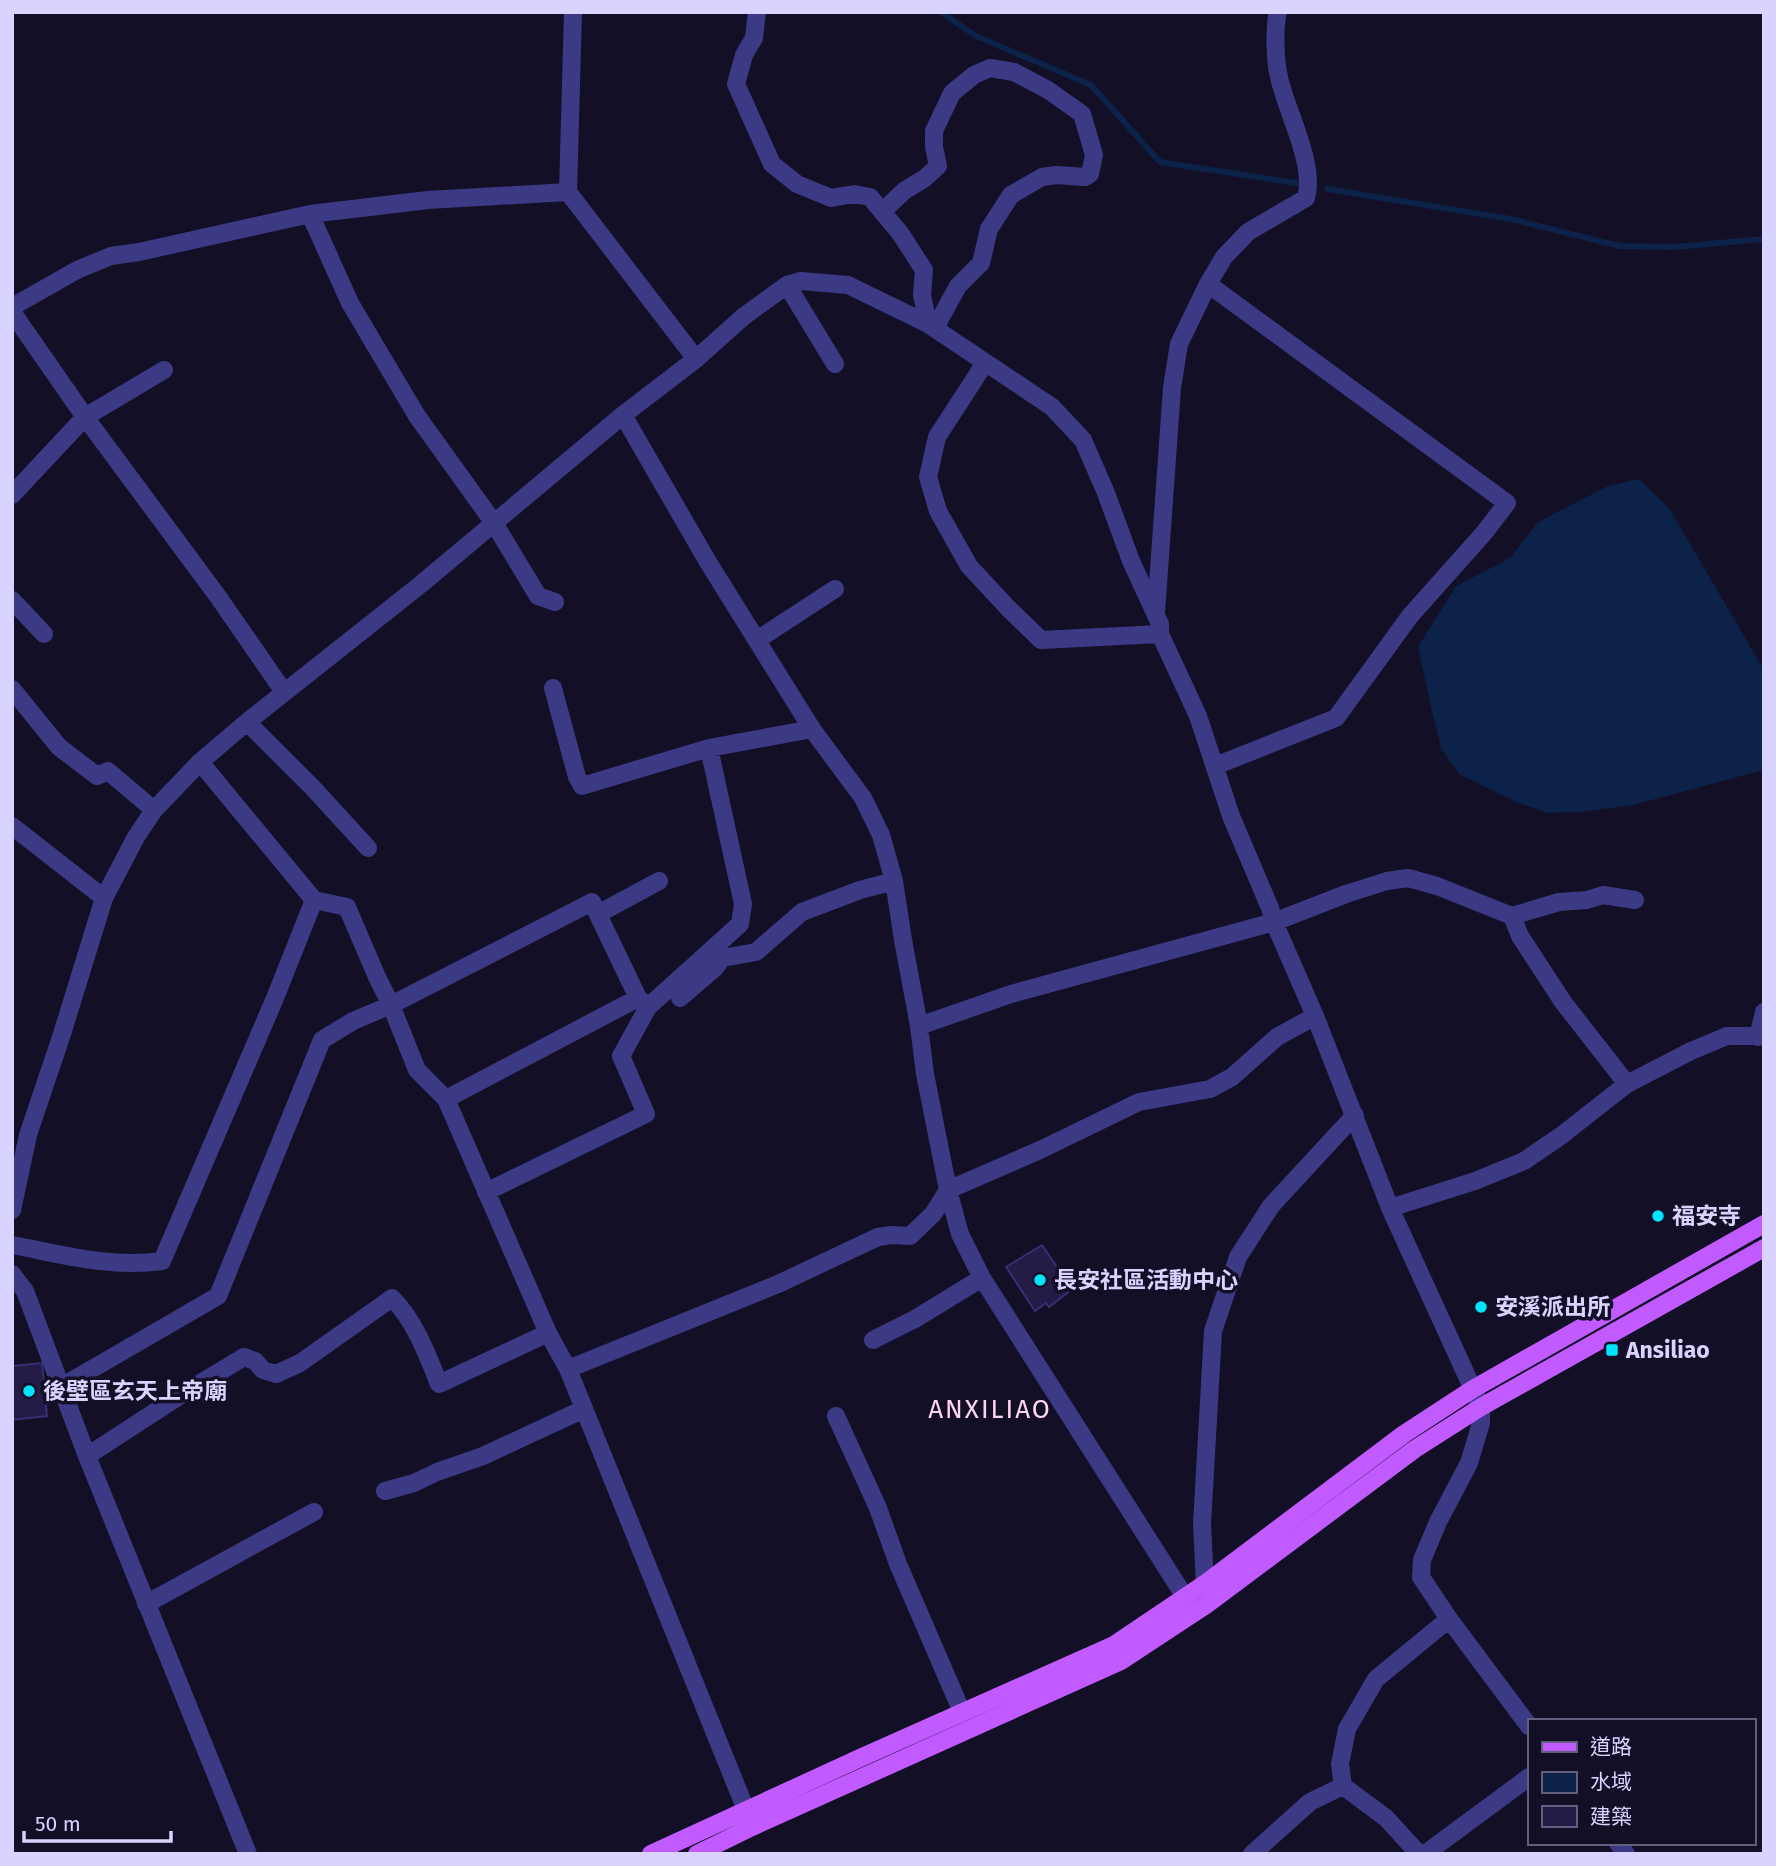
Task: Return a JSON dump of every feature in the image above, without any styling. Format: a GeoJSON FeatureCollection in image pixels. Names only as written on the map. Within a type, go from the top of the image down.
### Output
{"type":"FeatureCollection","features":[{"type":"Feature","properties":{"kind":"main road"},"geometry":{"type":"LineString","coordinates":[[651,1854],[1114,1646],[1206,1583],[1404,1434],[1473,1389],[1764,1224]]}},
{"type":"Feature","properties":{"kind":"main road"},"geometry":{"type":"LineString","coordinates":[[697,1854],[1121,1661],[1206,1605],[1415,1449],[1481,1407],[1764,1248]]}},
{"type":"Feature","properties":{"kind":"street"},"geometry":{"type":"LineString","coordinates":[[573,12],[568,192],[696,359]]}},
{"type":"Feature","properties":{"kind":"street"},"geometry":{"type":"LineString","coordinates":[[757,12],[754,38],[744,55],[736,84],[772,164],[797,184],[831,198],[854,194],[870,197],[900,233],[924,270],[922,295],[931,326]]}},
{"type":"Feature","properties":{"kind":"street"},"geometry":{"type":"LineString","coordinates":[[1156,616],[1172,388],[1179,344],[1224,257],[1248,232],[1306,198],[1310,186],[1301,142],[1278,76],[1278,12]]}},
{"type":"Feature","properties":{"kind":"street"},"geometry":{"type":"LineString","coordinates":[[882,212],[904,191],[938,166],[934,131],[953,93],[974,75],[990,68],[1014,72],[1048,90],[1082,114],[1094,155],[1090,174],[1084,177],[1042,177],[1011,195],[989,229],[981,263],[958,286],[931,326]]}},
{"type":"Feature","properties":{"kind":"street"},"geometry":{"type":"LineString","coordinates":[[284,692],[219,598],[85,417],[12,310],[77,270],[111,256],[310,214],[428,200],[568,192]]}},
{"type":"Feature","properties":{"kind":"street"},"geometry":{"type":"LineString","coordinates":[[310,214],[350,303],[417,416],[494,523],[538,596],[555,602]]}},
{"type":"Feature","properties":{"kind":"street"},"geometry":{"type":"LineString","coordinates":[[12,1210],[28,1135],[104,898],[136,837],[154,810],[200,762],[247,722],[420,585],[623,415],[696,359],[743,317],[786,285],[801,281],[848,285],[931,326],[1052,407],[1083,440],[1131,561],[1160,624],[1160,634],[1198,716],[1231,816],[1270,908],[1273,922],[1315,1016],[1390,1208],[1481,1407],[1481,1423],[1469,1463],[1438,1522],[1422,1560],[1421,1577],[1528,1725]]}},
{"type":"Feature","properties":{"kind":"street"},"geometry":{"type":"LineString","coordinates":[[1208,284],[1507,503],[1410,616],[1336,719],[1215,766]]}},
{"type":"Feature","properties":{"kind":"street"},"geometry":{"type":"LineString","coordinates":[[786,285],[835,364]]}},
{"type":"Feature","properties":{"kind":"street"},"geometry":{"type":"LineString","coordinates":[[985,363],[937,437],[928,477],[938,511],[969,566],[1041,640],[1160,634]]}},
{"type":"Feature","properties":{"kind":"street"},"geometry":{"type":"LineString","coordinates":[[12,495],[85,417],[164,370]]}},
{"type":"Feature","properties":{"kind":"street"},"geometry":{"type":"LineString","coordinates":[[623,415],[708,562],[812,730],[863,799],[881,835],[894,881],[925,1074],[948,1190],[960,1234],[982,1278],[1185,1597],[1206,1605],[1202,1524],[1213,1331],[1238,1257],[1271,1206],[1354,1115]]}},
{"type":"Feature","properties":{"kind":"street"},"geometry":{"type":"LineString","coordinates":[[757,640],[835,589]]}},
{"type":"Feature","properties":{"kind":"street"},"geometry":{"type":"LineString","coordinates":[[12,600],[44,634]]}},
{"type":"Feature","properties":{"kind":"street"},"geometry":{"type":"LineString","coordinates":[[553,688],[576,777],[582,786],[709,748],[812,730]]}},
{"type":"Feature","properties":{"kind":"street"},"geometry":{"type":"LineString","coordinates":[[12,689],[59,747],[97,776],[108,771],[154,810]]}},
{"type":"Feature","properties":{"kind":"street"},"geometry":{"type":"LineString","coordinates":[[247,722],[368,848]]}},
{"type":"Feature","properties":{"kind":"street"},"geometry":{"type":"LineString","coordinates":[[446,1099],[643,1002],[740,923],[743,904],[709,748]]}},
{"type":"Feature","properties":{"kind":"street"},"geometry":{"type":"LineString","coordinates":[[200,762],[314,900],[347,907],[417,1070],[446,1099],[548,1332],[568,1369],[746,1810]]}},
{"type":"Feature","properties":{"kind":"street"},"geometry":{"type":"LineString","coordinates":[[12,826],[104,898]]}},
{"type":"Feature","properties":{"kind":"street"},"geometry":{"type":"LineString","coordinates":[[919,1026],[1011,994],[1273,922],[1387,881],[1408,878],[1437,886],[1512,916],[1559,902],[1587,900],[1603,895],[1634,900]]}},
{"type":"Feature","properties":{"kind":"street"},"geometry":{"type":"LineString","coordinates":[[597,914],[659,881]]}},
{"type":"Feature","properties":{"kind":"street"},"geometry":{"type":"LineString","coordinates":[[680,998],[715,968],[722,958],[756,951],[802,912],[860,890],[894,881]]}},
{"type":"Feature","properties":{"kind":"street"},"geometry":{"type":"LineString","coordinates":[[12,1245],[105,1263],[139,1264],[163,1261],[275,999],[314,900]]}},
{"type":"Feature","properties":{"kind":"street"},"geometry":{"type":"LineString","coordinates":[[61,1387],[218,1296],[322,1040],[353,1021],[391,1005],[592,902],[643,1002],[621,1056],[646,1114],[485,1192]]}},
{"type":"Feature","properties":{"kind":"street"},"geometry":{"type":"LineString","coordinates":[[1512,916],[1520,936],[1563,1002],[1627,1084]]}},
{"type":"Feature","properties":{"kind":"street"},"geometry":{"type":"LineString","coordinates":[[1390,1208],[1475,1181],[1524,1161],[1627,1084],[1691,1051],[1727,1036],[1761,1037],[1764,1012]]}},
{"type":"Feature","properties":{"kind":"street"},"geometry":{"type":"LineString","coordinates":[[568,1369],[778,1284],[878,1237],[910,1236],[933,1214],[948,1190],[1040,1150],[1139,1102],[1210,1089],[1232,1077],[1277,1037],[1315,1016]]}},
{"type":"Feature","properties":{"kind":"street"},"geometry":{"type":"LineString","coordinates":[[12,1274],[25,1291],[87,1456],[248,1854]]}},
{"type":"Feature","properties":{"kind":"street"},"geometry":{"type":"LineString","coordinates":[[873,1340],[915,1319],[982,1278]]}},
{"type":"Feature","properties":{"kind":"street"},"geometry":{"type":"LineString","coordinates":[[87,1456],[244,1357],[255,1361],[263,1370],[276,1374],[300,1363],[392,1298],[416,1331],[439,1384],[548,1332]]}},
{"type":"Feature","properties":{"kind":"street"},"geometry":{"type":"LineString","coordinates":[[385,1491],[414,1483],[483,1456],[584,1409]]}},
{"type":"Feature","properties":{"kind":"street"},"geometry":{"type":"LineString","coordinates":[[836,1416],[878,1508],[898,1564],[962,1712]]}},
{"type":"Feature","properties":{"kind":"street"},"geometry":{"type":"LineString","coordinates":[[146,1604],[314,1512]]}},
{"type":"Feature","properties":{"kind":"street"},"geometry":{"type":"LineString","coordinates":[[1419,1854],[1386,1818],[1343,1786],[1340,1763],[1347,1729],[1376,1679],[1449,1619]]}},
{"type":"Feature","properties":{"kind":"street"},"geometry":{"type":"LineString","coordinates":[[1425,1854],[1528,1778]]}},
{"type":"Feature","properties":{"kind":"street"},"geometry":{"type":"LineString","coordinates":[[1252,1854],[1310,1802],[1343,1786]]}},
{"type":"Feature","properties":{"kind":"water"},"geometry":{"type":"Polygon","coordinates":[[[1639,479],[1669,508],[1764,670],[1764,770],[1633,805],[1582,812],[1548,813],[1516,802],[1459,774],[1441,748],[1418,647],[1456,586],[1510,558],[1538,522],[1608,486],[1639,479]]]}},
{"type":"Feature","properties":{"kind":"building","name":"長安社區活動中心"},"geometry":{"type":"Polygon","coordinates":[[[1042,1245],[1067,1282],[1070,1277],[1076,1286],[1049,1307],[1046,1303],[1035,1311],[1006,1267],[1042,1245]]]}},
{"type":"Feature","properties":{"kind":"building","name":"後壁區玄天上帝廟"},"geometry":{"type":"Polygon","coordinates":[[[42,1363],[47,1416],[12,1420],[12,1366],[42,1363]]]}},
{"type":"Feature","properties":{"kind":"waterway"},"geometry":{"type":"LineString","coordinates":[[941,12],[976,36],[1091,85],[1160,162],[1303,184]]}},
{"type":"Feature","properties":{"kind":"waterway"},"geometry":{"type":"LineString","coordinates":[[1327,189],[1511,219],[1620,246],[1674,247],[1764,239]]}},
{"type":"Feature","properties":{"kind":"place","name":"福安寺"},"geometry":{"type":"Point","coordinates":[1658,1216]}},
{"type":"Feature","properties":{"kind":"place","name":"長安社區活動中心"},"geometry":{"type":"Point","coordinates":[1040,1280]}},
{"type":"Feature","properties":{"kind":"place","name":"安溪派出所"},"geometry":{"type":"Point","coordinates":[1481,1307]}},
{"type":"Feature","properties":{"kind":"place","name":"Ansiliao"},"geometry":{"type":"Point","coordinates":[1612,1350]}},
{"type":"Feature","properties":{"kind":"place","name":"後壁區玄天上帝廟"},"geometry":{"type":"Point","coordinates":[29,1391]}},
{"type":"Feature","properties":{"kind":"district","name":"ANXILIAO"},"geometry":{"type":"Point","coordinates":[990,1409]}}]}
